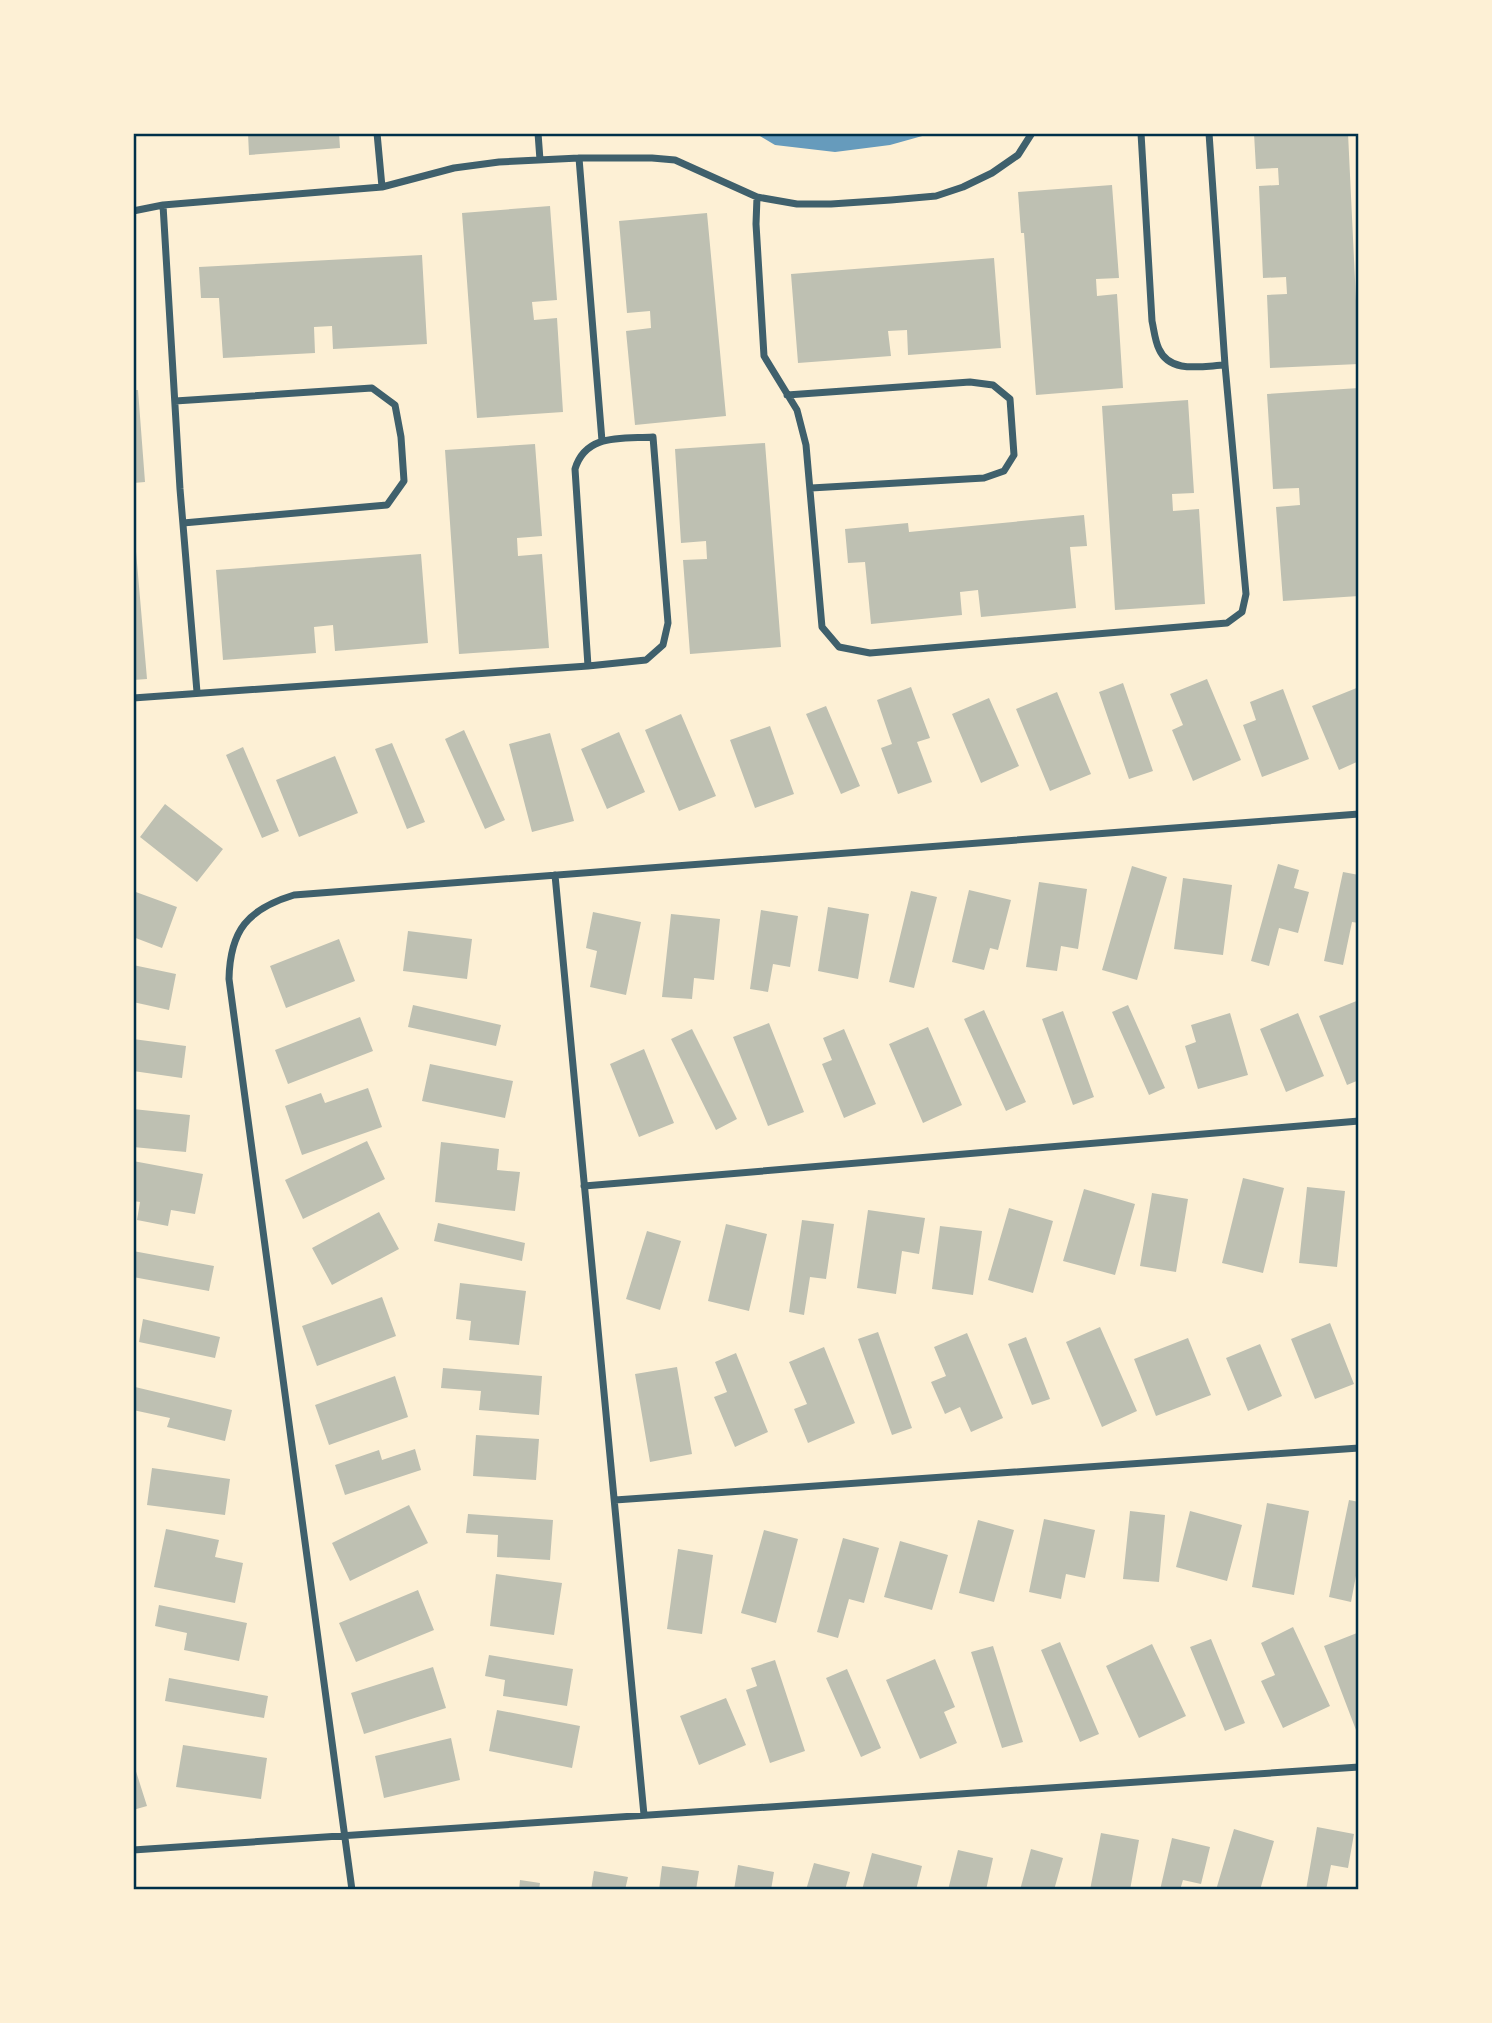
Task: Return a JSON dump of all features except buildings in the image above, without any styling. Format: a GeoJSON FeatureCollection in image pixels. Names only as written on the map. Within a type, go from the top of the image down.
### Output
{"type":"FeatureCollection","features":[{"type":"Feature","properties":{"kind":"street"},"geometry":{"type":"LineString","coordinates":[[377,133],[382,187]]}},
{"type":"Feature","properties":{"kind":"street"},"geometry":{"type":"LineString","coordinates":[[538,133],[540,160]]}},
{"type":"Feature","properties":{"kind":"street"},"geometry":{"type":"LineString","coordinates":[[133,211],[163,205],[382,187],[454,168],[579,158],[675,160],[757,197],[797,204],[936,196],[992,173],[1018,155],[1032,133]]}},
{"type":"Feature","properties":{"kind":"street"},"geometry":{"type":"LineString","coordinates":[[1141,133],[1153,321],[1159,349],[1168,362],[1184,367],[1225,365]]}},
{"type":"Feature","properties":{"kind":"street"},"geometry":{"type":"LineString","coordinates":[[757,197],[756,224],[764,356],[797,410],[806,445],[811,488],[822,627],[839,647],[870,653],[1227,623],[1242,612],[1246,594],[1225,365],[1209,133]]}},
{"type":"Feature","properties":{"kind":"street"},"geometry":{"type":"LineString","coordinates":[[579,158],[601,440]]}},
{"type":"Feature","properties":{"kind":"street"},"geometry":{"type":"LineString","coordinates":[[163,205],[183,523],[197,692]]}},
{"type":"Feature","properties":{"kind":"street"},"geometry":{"type":"LineString","coordinates":[[787,395],[970,382],[993,385],[1010,399],[1014,455],[1004,471],[984,478],[811,488]]}},
{"type":"Feature","properties":{"kind":"street"},"geometry":{"type":"LineString","coordinates":[[175,401],[372,387],[395,405],[401,437],[404,481],[387,505],[183,523]]}},
{"type":"Feature","properties":{"kind":"street"},"geometry":{"type":"LineString","coordinates":[[133,698],[588,666],[646,660],[663,645],[668,623],[653,437],[601,440],[589,446],[579,457],[575,469],[588,666]]}},
{"type":"Feature","properties":{"kind":"street"},"geometry":{"type":"LineString","coordinates":[[352,1890],[229,979],[229,957],[237,934],[252,915],[271,902],[294,895],[1359,814]]}},
{"type":"Feature","properties":{"kind":"street"},"geometry":{"type":"LineString","coordinates":[[555,876],[644,1815]]}},
{"type":"Feature","properties":{"kind":"street"},"geometry":{"type":"LineString","coordinates":[[584,1186],[1359,1121]]}},
{"type":"Feature","properties":{"kind":"street"},"geometry":{"type":"LineString","coordinates":[[615,1500],[1359,1448]]}},
{"type":"Feature","properties":{"kind":"street"},"geometry":{"type":"LineString","coordinates":[[133,1850],[1359,1767]]}},
{"type":"Feature","properties":{"kind":"water"},"geometry":{"type":"Polygon","coordinates":[[[755,133],[933,133],[890,145],[835,152],[775,145],[755,133]]]}}]}
